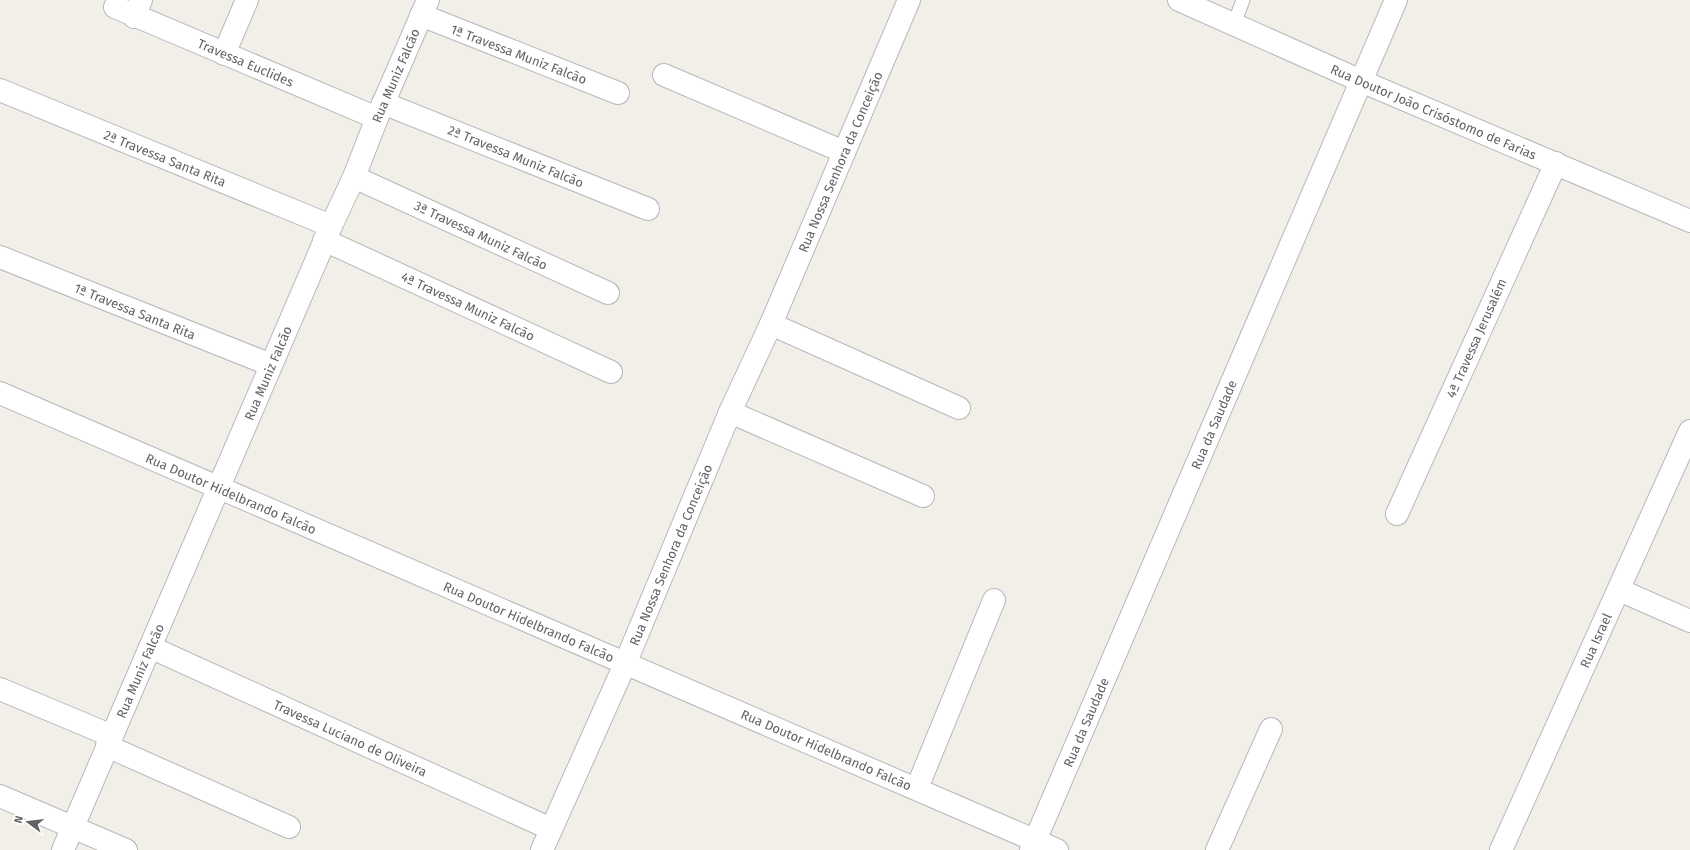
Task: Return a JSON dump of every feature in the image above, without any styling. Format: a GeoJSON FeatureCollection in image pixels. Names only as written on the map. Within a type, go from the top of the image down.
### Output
{"type":"FeatureCollection","features":[{"type":"Feature","properties":{"kind":"street"},"geometry":{"type":"LineString","coordinates":[[224,54],[247,0]]}},
{"type":"Feature","properties":{"kind":"street","name":"Rua Nossa Senhora da Conceição"},"geometry":{"type":"LineString","coordinates":[[542,850],[625,664],[730,412],[771,324],[910,0]]}},
{"type":"Feature","properties":{"kind":"street","name":"Rua Doutor João Crisóstomo de Farias"},"geometry":{"type":"LineString","coordinates":[[1179,0],[1361,81],[1690,221]]}},
{"type":"Feature","properties":{"kind":"street","name":"Rua da Saudade"},"geometry":{"type":"LineString","coordinates":[[1033,845],[1396,0]]}},
{"type":"Feature","properties":{"kind":"street","name":"Travessa Euclides"},"geometry":{"type":"LineString","coordinates":[[130,8],[224,54],[380,111]]}},
{"type":"Feature","properties":{"kind":"street","name":"1ª Travessa Muniz Falcão"},"geometry":{"type":"LineString","coordinates":[[424,8],[618,93]]}},
{"type":"Feature","properties":{"kind":"street","name":"Rua Muniz Falcão"},"geometry":{"type":"LineString","coordinates":[[62,850],[328,233],[354,177],[380,111],[424,8]]}},
{"type":"Feature","properties":{"kind":"street"},"geometry":{"type":"LineString","coordinates":[[664,75],[844,152]]}},
{"type":"Feature","properties":{"kind":"street","name":"2ª Travessa Santa Rita"},"geometry":{"type":"LineString","coordinates":[[0,90],[328,233]]}},
{"type":"Feature","properties":{"kind":"street","name":"2ª Travessa Muniz Falcão"},"geometry":{"type":"LineString","coordinates":[[380,111],[648,210]]}},
{"type":"Feature","properties":{"kind":"street","name":"4ª Travessa Jerusalém"},"geometry":{"type":"LineString","coordinates":[[1397,514],[1556,163]]}},
{"type":"Feature","properties":{"kind":"street","name":"3ª Travessa Muniz Falcão"},"geometry":{"type":"LineString","coordinates":[[354,177],[608,293]]}},
{"type":"Feature","properties":{"kind":"street","name":"4ª Travessa Muniz Falcão"},"geometry":{"type":"LineString","coordinates":[[328,233],[611,372]]}},
{"type":"Feature","properties":{"kind":"street","name":"1ª Travessa Santa Rita"},"geometry":{"type":"LineString","coordinates":[[0,256],[271,365]]}},
{"type":"Feature","properties":{"kind":"street"},"geometry":{"type":"LineString","coordinates":[[771,324],[959,408]]}},
{"type":"Feature","properties":{"kind":"street","name":"Rua Doutor Hidelbrando Falcão"},"geometry":{"type":"LineString","coordinates":[[0,393],[625,664],[921,778],[1033,845],[1057,850]]}},
{"type":"Feature","properties":{"kind":"street"},"geometry":{"type":"LineString","coordinates":[[730,412],[923,496]]}},
{"type":"Feature","properties":{"kind":"street","name":"Rua Israel"},"geometry":{"type":"LineString","coordinates":[[1501,850],[1690,430]]}},
{"type":"Feature","properties":{"kind":"street"},"geometry":{"type":"LineString","coordinates":[[1619,590],[1690,621]]}},
{"type":"Feature","properties":{"kind":"street"},"geometry":{"type":"LineString","coordinates":[[921,778],[994,600]]}},
{"type":"Feature","properties":{"kind":"street","name":"Travessa Luciano de Oliveira"},"geometry":{"type":"LineString","coordinates":[[150,647],[551,829]]}},
{"type":"Feature","properties":{"kind":"street"},"geometry":{"type":"LineString","coordinates":[[0,689],[288,827]]}},
{"type":"Feature","properties":{"kind":"street"},"geometry":{"type":"LineString","coordinates":[[1216,850],[1270,729]]}},
{"type":"Feature","properties":{"kind":"street"},"geometry":{"type":"LineString","coordinates":[[0,796],[126,850]]}},
{"type":"Feature","properties":{"kind":"lane"},"geometry":{"type":"LineString","coordinates":[[1234,24],[1243,0]]}}]}
